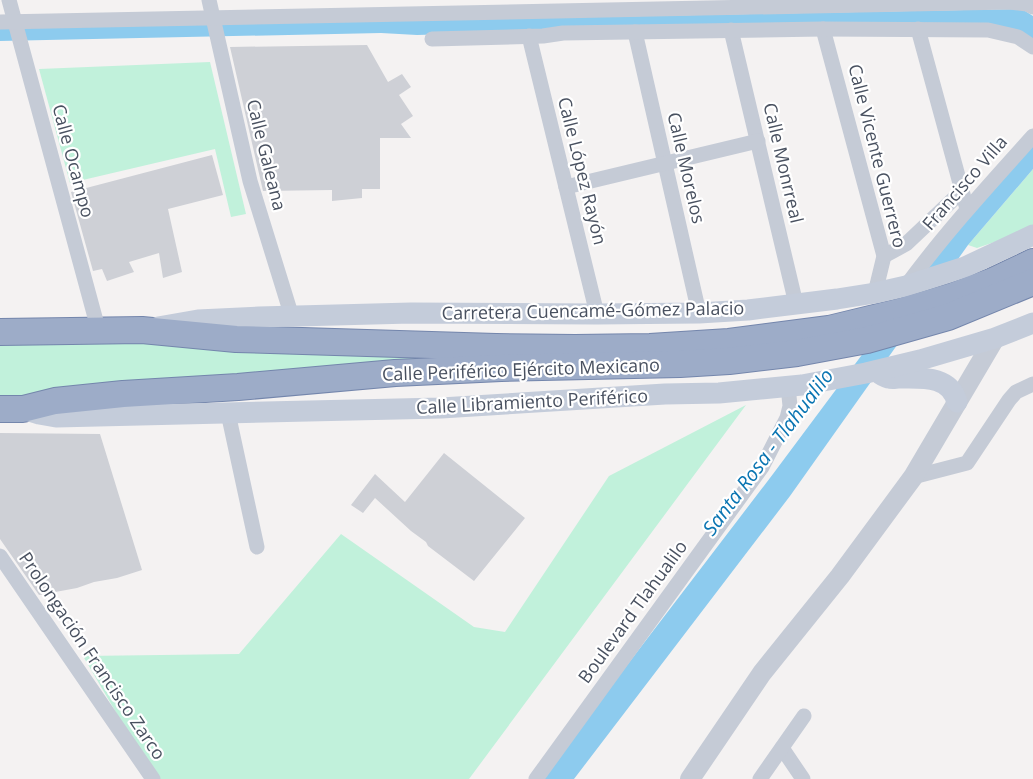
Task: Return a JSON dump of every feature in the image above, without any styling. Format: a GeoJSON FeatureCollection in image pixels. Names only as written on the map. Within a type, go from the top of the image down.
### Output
{"type":"FeatureCollection","features":[{"type":"Feature","properties":{"kind":"highway","name":"Calle Periférico Ejército Mexicano"},"geometry":{"type":"LineString","coordinates":[[0,333],[142,330],[283,341],[575,348],[650,347],[729,342],[829,329],[899,312],[993,281],[1033,262]]}},
{"type":"Feature","properties":{"kind":"highway","name":"Calle Periférico Ejército Mexicano"},"geometry":{"type":"LineString","coordinates":[[12,409],[56,401],[123,394],[238,387],[395,373],[680,364],[797,353],[867,339],[948,317],[1033,282]]}},
{"type":"Feature","properties":{"kind":"main road","name":"Carretera Cuencamé-Gómez Palacio"},"geometry":{"type":"LineString","coordinates":[[142,330],[198,320],[411,313],[597,314],[748,310],[875,293],[906,285],[939,276],[990,256],[1033,235]]}},
{"type":"Feature","properties":{"kind":"main road","name":"Calle Libramiento Periférico"},"geometry":{"type":"LineString","coordinates":[[12,409],[56,417],[441,408],[665,394],[719,393],[795,385],[870,372],[995,338],[1033,323]]}},
{"type":"Feature","properties":{"kind":"main road"},"geometry":{"type":"LineString","coordinates":[[870,372],[889,378],[928,378],[939,381],[949,387],[955,394],[957,402]]}},
{"type":"Feature","properties":{"kind":"street","name":"Calle Ocampo"},"geometry":{"type":"LineString","coordinates":[[9,0],[11,24],[21,46],[99,332]]}},
{"type":"Feature","properties":{"kind":"street","name":"Calle Galeana"},"geometry":{"type":"LineString","coordinates":[[209,0],[250,181],[292,317]]}},
{"type":"Feature","properties":{"kind":"street"},"geometry":{"type":"LineString","coordinates":[[11,24],[215,22],[413,7],[1013,1],[1033,7]]}},
{"type":"Feature","properties":{"kind":"street","name":"Calle Vicente Guerrero"},"geometry":{"type":"LineString","coordinates":[[823,29],[885,256],[875,293]]}},
{"type":"Feature","properties":{"kind":"street"},"geometry":{"type":"LineString","coordinates":[[918,29],[967,209]]}},
{"type":"Feature","properties":{"kind":"street"},"geometry":{"type":"LineString","coordinates":[[432,39],[543,36],[563,33],[918,29],[988,30],[1018,37],[1033,47]]}},
{"type":"Feature","properties":{"kind":"street","name":"Calle Monrreal"},"geometry":{"type":"LineString","coordinates":[[732,30],[796,304]]}},
{"type":"Feature","properties":{"kind":"street","name":"Calle Morelos"},"geometry":{"type":"LineString","coordinates":[[635,32],[699,313]]}},
{"type":"Feature","properties":{"kind":"street","name":"Calle López Rayón"},"geometry":{"type":"LineString","coordinates":[[529,36],[597,314]]}},
{"type":"Feature","properties":{"kind":"street","name":"Francisco Villa"},"geometry":{"type":"LineString","coordinates":[[906,285],[967,209],[1033,136]]}},
{"type":"Feature","properties":{"kind":"street"},"geometry":{"type":"LineString","coordinates":[[566,187],[758,141]]}},
{"type":"Feature","properties":{"kind":"street"},"geometry":{"type":"LineString","coordinates":[[885,256],[906,244],[962,191]]}},
{"type":"Feature","properties":{"kind":"street"},"geometry":{"type":"LineString","coordinates":[[690,779],[762,673],[840,576],[913,477],[995,338]]}},
{"type":"Feature","properties":{"kind":"street"},"geometry":{"type":"LineString","coordinates":[[913,477],[967,463],[1009,399],[1016,392],[1033,384]]}},
{"type":"Feature","properties":{"kind":"street","name":"Boulevard Tlahualilo"},"geometry":{"type":"LineString","coordinates":[[536,779],[762,467],[787,418],[795,385]]}},
{"type":"Feature","properties":{"kind":"street"},"geometry":{"type":"LineString","coordinates":[[228,413],[257,547]]}},
{"type":"Feature","properties":{"kind":"street","name":"Prolongación Francisco Zarco"},"geometry":{"type":"LineString","coordinates":[[0,556],[153,779]]}},
{"type":"Feature","properties":{"kind":"street"},"geometry":{"type":"LineString","coordinates":[[760,779],[804,716]]}},
{"type":"Feature","properties":{"kind":"street"},"geometry":{"type":"LineString","coordinates":[[782,748],[803,779]]}},
{"type":"Feature","properties":{"kind":"green space"},"geometry":{"type":"Polygon","coordinates":[[[210,62],[246,214],[231,217],[215,149],[70,183],[39,69],[210,62]]]}},
{"type":"Feature","properties":{"kind":"green space"},"geometry":{"type":"Polygon","coordinates":[[[1033,169],[1033,227],[977,248],[968,245],[1033,169]]]}},
{"type":"Feature","properties":{"kind":"green space"},"geometry":{"type":"Polygon","coordinates":[[[0,335],[513,360],[0,399],[0,335]]]}},
{"type":"Feature","properties":{"kind":"green space"},"geometry":{"type":"Polygon","coordinates":[[[746,405],[469,779],[155,779],[83,656],[239,654],[341,534],[474,627],[505,632],[609,476],[746,405]]]}},
{"type":"Feature","properties":{"kind":"water"},"geometry":{"type":"Polygon","coordinates":[[[1022,9],[1033,16],[1033,43],[1017,31],[518,32],[417,35],[381,33],[0,41],[0,28],[1022,9]]]}},
{"type":"Feature","properties":{"kind":"water"},"geometry":{"type":"Polygon","coordinates":[[[1033,142],[1033,169],[968,245],[790,496],[574,779],[540,779],[773,474],[961,222],[1033,142]]]}},
{"type":"Feature","properties":{"kind":"building"},"geometry":{"type":"Polygon","coordinates":[[[367,45],[388,82],[402,74],[411,87],[399,95],[413,116],[401,124],[411,138],[380,138],[380,189],[362,189],[362,198],[332,201],[332,190],[263,191],[230,47],[367,45]]]}},
{"type":"Feature","properties":{"kind":"building"},"geometry":{"type":"Polygon","coordinates":[[[212,155],[223,195],[168,209],[182,272],[163,278],[159,253],[129,262],[134,272],[107,281],[102,269],[93,271],[71,192],[212,155]]]}},
{"type":"Feature","properties":{"kind":"building"},"geometry":{"type":"Polygon","coordinates":[[[0,433],[100,434],[142,570],[77,588],[39,595],[0,539],[0,433]]]}},
{"type":"Feature","properties":{"kind":"building"},"geometry":{"type":"Polygon","coordinates":[[[444,453],[525,518],[474,581],[428,546],[375,498],[363,513],[351,505],[375,474],[405,502],[444,453]]]}},
{"type":"Feature","properties":{"kind":"water label","name":"Santa Rosa - Tlahualilo"},"geometry":{"type":"Point","coordinates":[768,452]}}]}
